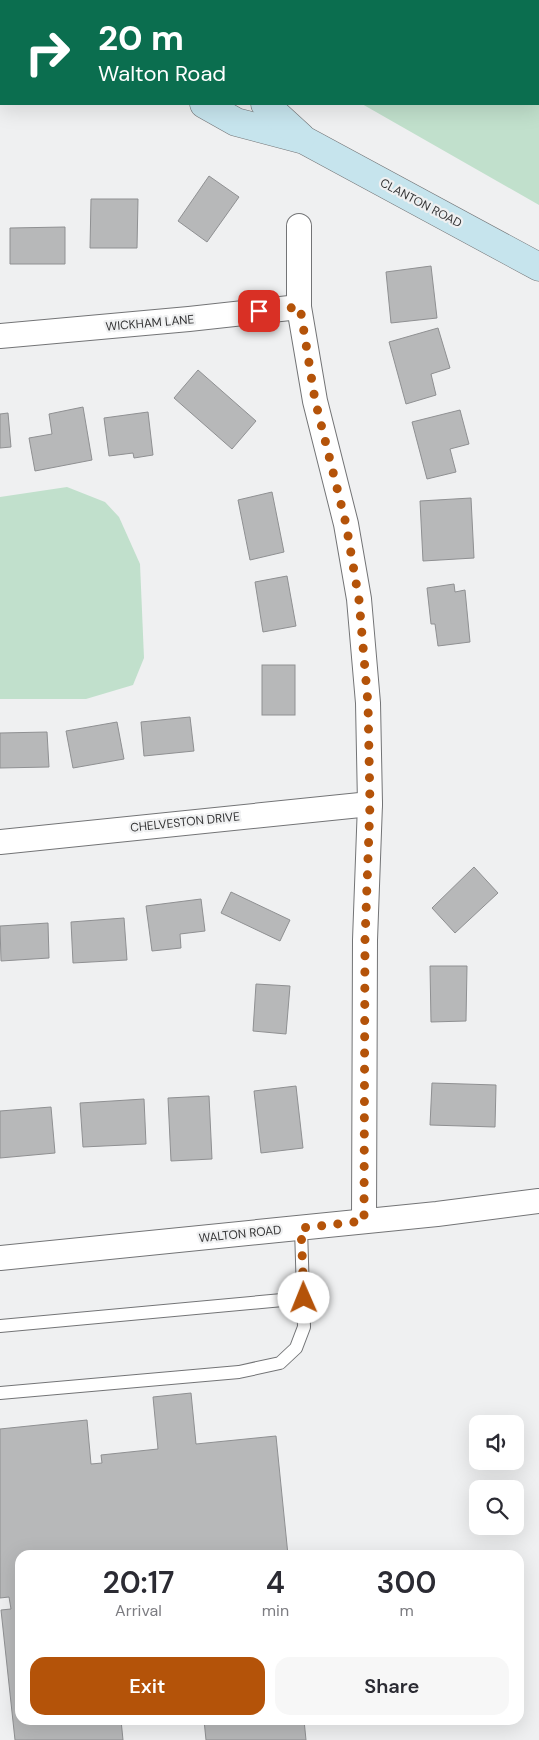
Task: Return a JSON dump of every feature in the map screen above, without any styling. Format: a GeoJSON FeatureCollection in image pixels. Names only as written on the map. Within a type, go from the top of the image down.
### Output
{"type":"FeatureCollection","features":[{"type":"Feature","properties":{"kind":"main road","name":"CLANTON ROAD"},"geometry":{"type":"LineString","coordinates":[[206,105],[236,122],[304,140],[539,267]]}},
{"type":"Feature","properties":{"kind":"main road","name":"CLANTON ROAD"},"geometry":{"type":"LineString","coordinates":[[265,105],[304,140]]}},
{"type":"Feature","properties":{"kind":"street"},"geometry":{"type":"LineString","coordinates":[[299,226],[300,307],[315,400],[346,524],[359,600],[368,704],[370,804],[365,940],[364,1221]]}},
{"type":"Feature","properties":{"kind":"street","name":"WICKHAM LANE"},"geometry":{"type":"LineString","coordinates":[[0,336],[189,320],[300,307]]}},
{"type":"Feature","properties":{"kind":"street","name":"CHELVESTON DRIVE"},"geometry":{"type":"LineString","coordinates":[[0,842],[370,804]]}},
{"type":"Feature","properties":{"kind":"street","name":"WALTON ROAD"},"geometry":{"type":"LineString","coordinates":[[0,1258],[301,1228],[539,1201]]}},
{"type":"Feature","properties":{"kind":"lane"},"geometry":{"type":"LineString","coordinates":[[0,1393],[239,1372],[280,1363],[296,1348],[304,1327],[301,1228]]}},
{"type":"Feature","properties":{"kind":"lane"},"geometry":{"type":"LineString","coordinates":[[0,1326],[304,1298]]}},
{"type":"Feature","properties":{"kind":"green space"},"geometry":{"type":"Polygon","coordinates":[[[364,105],[539,105],[539,205],[364,105]]]}},
{"type":"Feature","properties":{"kind":"green space"},"geometry":{"type":"Polygon","coordinates":[[[67,487],[105,502],[119,517],[140,564],[144,658],[133,685],[86,699],[0,699],[0,497],[67,487]]]}},
{"type":"Feature","properties":{"kind":"building"},"geometry":{"type":"Polygon","coordinates":[[[209,176],[239,197],[207,242],[178,221],[209,176]]]}},
{"type":"Feature","properties":{"kind":"building"},"geometry":{"type":"Polygon","coordinates":[[[91,199],[138,199],[137,248],[90,248],[91,199]]]}},
{"type":"Feature","properties":{"kind":"building"},"geometry":{"type":"Polygon","coordinates":[[[65,227],[65,264],[10,264],[10,228],[65,227]]]}},
{"type":"Feature","properties":{"kind":"building"},"geometry":{"type":"Polygon","coordinates":[[[431,266],[437,318],[391,323],[386,272],[431,266]]]}},
{"type":"Feature","properties":{"kind":"building"},"geometry":{"type":"Polygon","coordinates":[[[438,328],[450,368],[431,374],[436,395],[406,404],[389,342],[438,328]]]}},
{"type":"Feature","properties":{"kind":"building"},"geometry":{"type":"Polygon","coordinates":[[[198,370],[256,421],[232,449],[174,398],[198,370]]]}},
{"type":"Feature","properties":{"kind":"building"},"geometry":{"type":"Polygon","coordinates":[[[83,407],[92,460],[35,471],[29,438],[52,434],[49,414],[83,407]]]}},
{"type":"Feature","properties":{"kind":"building"},"geometry":{"type":"Polygon","coordinates":[[[460,410],[469,444],[450,449],[456,472],[427,479],[412,422],[460,410]]]}},
{"type":"Feature","properties":{"kind":"building"},"geometry":{"type":"Polygon","coordinates":[[[148,412],[153,455],[134,458],[133,453],[109,456],[104,418],[148,412]]]}},
{"type":"Feature","properties":{"kind":"building"},"geometry":{"type":"Polygon","coordinates":[[[8,413],[11,447],[0,448],[0,414],[8,413]]]}},
{"type":"Feature","properties":{"kind":"building"},"geometry":{"type":"Polygon","coordinates":[[[272,492],[284,552],[250,560],[238,500],[272,492]]]}},
{"type":"Feature","properties":{"kind":"building"},"geometry":{"type":"Polygon","coordinates":[[[471,498],[474,558],[423,561],[420,501],[471,498]]]}},
{"type":"Feature","properties":{"kind":"building"},"geometry":{"type":"Polygon","coordinates":[[[287,576],[296,626],[263,632],[255,582],[287,576]]]}},
{"type":"Feature","properties":{"kind":"building"},"geometry":{"type":"Polygon","coordinates":[[[454,584],[455,592],[465,590],[470,642],[438,646],[435,624],[431,624],[427,588],[454,584]]]}},
{"type":"Feature","properties":{"kind":"building"},"geometry":{"type":"Polygon","coordinates":[[[262,665],[295,665],[295,715],[262,715],[262,665]]]}},
{"type":"Feature","properties":{"kind":"building"},"geometry":{"type":"Polygon","coordinates":[[[190,717],[194,751],[144,756],[141,722],[190,717]]]}},
{"type":"Feature","properties":{"kind":"building"},"geometry":{"type":"Polygon","coordinates":[[[117,722],[124,759],[73,768],[66,731],[117,722]]]}},
{"type":"Feature","properties":{"kind":"building"},"geometry":{"type":"Polygon","coordinates":[[[47,732],[49,767],[0,768],[0,733],[47,732]]]}},
{"type":"Feature","properties":{"kind":"building"},"geometry":{"type":"Polygon","coordinates":[[[474,867],[498,893],[455,933],[432,908],[474,867]]]}},
{"type":"Feature","properties":{"kind":"building"},"geometry":{"type":"Polygon","coordinates":[[[231,892],[290,920],[280,941],[221,913],[231,892]]]}},
{"type":"Feature","properties":{"kind":"building"},"geometry":{"type":"Polygon","coordinates":[[[201,899],[205,931],[180,934],[181,948],[152,951],[146,906],[201,899]]]}},
{"type":"Feature","properties":{"kind":"building"},"geometry":{"type":"Polygon","coordinates":[[[124,918],[127,960],[73,963],[71,922],[124,918]]]}},
{"type":"Feature","properties":{"kind":"building"},"geometry":{"type":"Polygon","coordinates":[[[48,923],[49,958],[1,961],[0,926],[48,923]]]}},
{"type":"Feature","properties":{"kind":"building"},"geometry":{"type":"Polygon","coordinates":[[[430,966],[467,966],[466,1021],[431,1022],[430,966]]]}},
{"type":"Feature","properties":{"kind":"building"},"geometry":{"type":"Polygon","coordinates":[[[256,984],[290,986],[286,1034],[253,1031],[256,984]]]}},
{"type":"Feature","properties":{"kind":"building"},"geometry":{"type":"Polygon","coordinates":[[[432,1083],[496,1085],[495,1127],[430,1125],[432,1083]]]}},
{"type":"Feature","properties":{"kind":"building"},"geometry":{"type":"Polygon","coordinates":[[[296,1086],[303,1148],[261,1153],[254,1091],[296,1086]]]}},
{"type":"Feature","properties":{"kind":"building"},"geometry":{"type":"Polygon","coordinates":[[[209,1096],[212,1159],[171,1161],[168,1098],[209,1096]]]}},
{"type":"Feature","properties":{"kind":"building"},"geometry":{"type":"Polygon","coordinates":[[[144,1099],[146,1144],[83,1147],[80,1103],[144,1099]]]}},
{"type":"Feature","properties":{"kind":"building"},"geometry":{"type":"Polygon","coordinates":[[[51,1107],[55,1153],[0,1158],[0,1111],[51,1107]]]}},
{"type":"Feature","properties":{"kind":"building"},"geometry":{"type":"Polygon","coordinates":[[[191,1393],[196,1444],[276,1436],[287,1550],[15,1550],[15,1725],[122,1725],[123,1740],[15,1740],[1,1610],[11,1609],[9,1597],[0,1598],[0,1429],[87,1420],[91,1464],[102,1463],[101,1455],[158,1449],[153,1397],[191,1393]]]}},
{"type":"Feature","properties":{"kind":"building"},"geometry":{"type":"Polygon","coordinates":[[[204,1725],[304,1725],[306,1740],[206,1740],[204,1725]]]}},
{"type":"Feature","properties":{"kind":"route"},"geometry":{"type":"LineString","coordinates":[[259,311],[300,307],[315,400],[346,524],[359,600],[368,704],[370,804],[365,940],[364,1221],[301,1228],[304,1298]]}}]}
